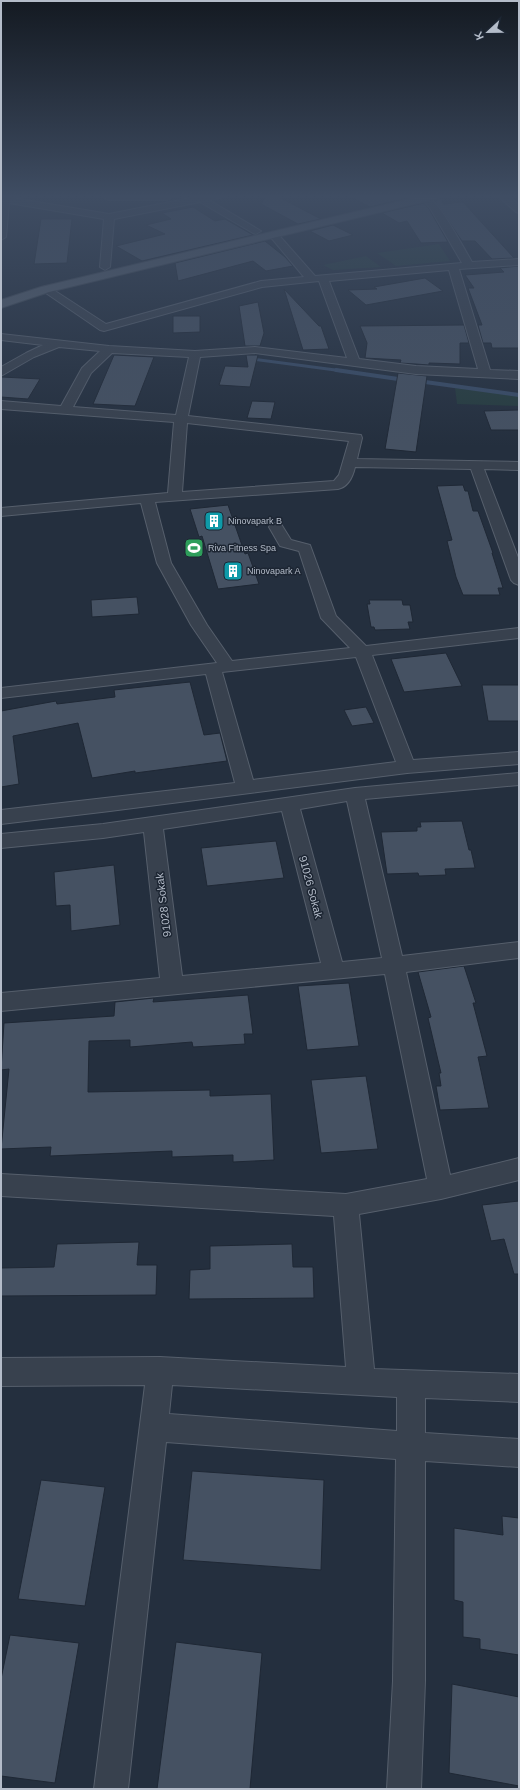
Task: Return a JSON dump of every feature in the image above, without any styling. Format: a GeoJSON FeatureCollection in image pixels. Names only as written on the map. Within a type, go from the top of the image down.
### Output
{"type":"FeatureCollection","features":[{"type":"Feature","properties":{"kind":"main road"},"geometry":{"type":"LineString","coordinates":[[1,294],[61,279]]}},
{"type":"Feature","properties":{"kind":"main road"},"geometry":{"type":"LineString","coordinates":[[1,304],[45,289],[89,279]]}},
{"type":"Feature","properties":{"kind":"street"},"geometry":{"type":"LineString","coordinates":[[1,372],[30,355],[60,342],[104,328],[261,284],[313,279]]}},
{"type":"Feature","properties":{"kind":"street"},"geometry":{"type":"LineString","coordinates":[[318,279],[354,362]]}},
{"type":"Feature","properties":{"kind":"street"},"geometry":{"type":"LineString","coordinates":[[457,279],[485,373]]}},
{"type":"Feature","properties":{"kind":"street"},"geometry":{"type":"LineString","coordinates":[[45,289],[104,328]]}},
{"type":"Feature","properties":{"kind":"street"},"geometry":{"type":"LineString","coordinates":[[1,336],[109,348],[195,354],[255,350],[416,370],[517,375]]}},
{"type":"Feature","properties":{"kind":"street"},"geometry":{"type":"LineString","coordinates":[[65,410],[86,371],[109,348]]}},
{"type":"Feature","properties":{"kind":"street"},"geometry":{"type":"LineString","coordinates":[[175,497],[181,419],[195,354]]}},
{"type":"Feature","properties":{"kind":"street"},"geometry":{"type":"LineString","coordinates":[[1,405],[181,419],[356,438],[346,476],[338,484],[281,490],[147,498],[1,512]]}},
{"type":"Feature","properties":{"kind":"street"},"geometry":{"type":"LineString","coordinates":[[349,462],[478,472],[519,479]]}},
{"type":"Feature","properties":{"kind":"street"},"geometry":{"type":"LineString","coordinates":[[409,477],[478,472],[519,466]]}},
{"type":"Feature","properties":{"kind":"street"},"geometry":{"type":"LineString","coordinates":[[478,472],[519,580]]}},
{"type":"Feature","properties":{"kind":"street"},"geometry":{"type":"LineString","coordinates":[[346,476],[362,477]]}},
{"type":"Feature","properties":{"kind":"street"},"geometry":{"type":"LineString","coordinates":[[147,498],[164,563],[199,625],[220,667],[246,788]]}},
{"type":"Feature","properties":{"kind":"street"},"geometry":{"type":"LineString","coordinates":[[276,527],[285,544],[305,548],[329,618],[362,651],[407,766]]}},
{"type":"Feature","properties":{"kind":"street"},"geometry":{"type":"LineString","coordinates":[[1,693],[519,633]]}},
{"type":"Feature","properties":{"kind":"street"},"geometry":{"type":"LineString","coordinates":[[1,817],[110,806],[407,766],[519,758]]}},
{"type":"Feature","properties":{"kind":"street"},"geometry":{"type":"LineString","coordinates":[[1,841],[40,838],[153,824],[355,794],[519,779]]}},
{"type":"Feature","properties":{"kind":"street"},"geometry":{"type":"LineString","coordinates":[[355,794],[394,965],[441,1188]]}},
{"type":"Feature","properties":{"kind":"street","name":"91026 Sokak"},"geometry":{"type":"LineString","coordinates":[[289,804],[334,970]]}},
{"type":"Feature","properties":{"kind":"street","name":"91028 Sokak"},"geometry":{"type":"LineString","coordinates":[[153,824],[172,986]]}},
{"type":"Feature","properties":{"kind":"street"},"geometry":{"type":"LineString","coordinates":[[1,1002],[394,965],[519,950]]}},
{"type":"Feature","properties":{"kind":"street"},"geometry":{"type":"LineString","coordinates":[[1,1185],[346,1206],[441,1188],[519,1169]]}},
{"type":"Feature","properties":{"kind":"street"},"geometry":{"type":"LineString","coordinates":[[346,1206],[361,1382]]}},
{"type":"Feature","properties":{"kind":"street"},"geometry":{"type":"LineString","coordinates":[[111,1789],[160,1371]]}},
{"type":"Feature","properties":{"kind":"street"},"geometry":{"type":"LineString","coordinates":[[1,1372],[160,1371],[361,1382],[519,1388]]}},
{"type":"Feature","properties":{"kind":"street"},"geometry":{"type":"LineString","coordinates":[[404,1789],[409,1681],[411,1384]]}},
{"type":"Feature","properties":{"kind":"street"},"geometry":{"type":"LineString","coordinates":[[153,1427],[519,1453]]}},
{"type":"Feature","properties":{"kind":"green space"},"geometry":{"type":"Polygon","coordinates":[[[455,388],[519,395],[519,406],[457,404],[455,388]]]}},
{"type":"Feature","properties":{"kind":"building"},"geometry":{"type":"Polygon","coordinates":[[[178,279],[187,279],[178,281],[178,279]]]}},
{"type":"Feature","properties":{"kind":"building"},"geometry":{"type":"Polygon","coordinates":[[[426,279],[443,291],[366,305],[348,290],[377,289],[374,287],[426,279]]]}},
{"type":"Feature","properties":{"kind":"building"},"geometry":{"type":"Polygon","coordinates":[[[467,279],[519,279],[519,348],[492,348],[491,343],[483,343],[478,325],[482,325],[468,288],[474,288],[467,279]]]}},
{"type":"Feature","properties":{"kind":"building"},"geometry":{"type":"Polygon","coordinates":[[[284,289],[319,326],[321,326],[329,349],[303,350],[284,289]]]}},
{"type":"Feature","properties":{"kind":"building"},"geometry":{"type":"Polygon","coordinates":[[[258,302],[264,333],[260,346],[245,346],[239,306],[258,302]]]}},
{"type":"Feature","properties":{"kind":"building"},"geometry":{"type":"Polygon","coordinates":[[[173,316],[200,316],[200,332],[173,333],[173,316]]]}},
{"type":"Feature","properties":{"kind":"building"},"geometry":{"type":"Polygon","coordinates":[[[464,325],[469,343],[460,343],[460,364],[429,363],[429,365],[400,363],[401,360],[365,358],[367,343],[360,326],[464,325]]]}},
{"type":"Feature","properties":{"kind":"building"},"geometry":{"type":"Polygon","coordinates":[[[114,355],[154,357],[135,406],[93,404],[114,355]]]}},
{"type":"Feature","properties":{"kind":"building"},"geometry":{"type":"Polygon","coordinates":[[[246,355],[258,355],[250,387],[219,385],[225,366],[248,367],[246,355]]]}},
{"type":"Feature","properties":{"kind":"building"},"geometry":{"type":"Polygon","coordinates":[[[398,373],[427,376],[416,452],[385,449],[398,373]]]}},
{"type":"Feature","properties":{"kind":"building"},"geometry":{"type":"Polygon","coordinates":[[[1,377],[40,379],[28,399],[1,397],[1,377]]]}},
{"type":"Feature","properties":{"kind":"building"},"geometry":{"type":"Polygon","coordinates":[[[252,401],[275,402],[271,419],[247,418],[252,401]]]}},
{"type":"Feature","properties":{"kind":"building"},"geometry":{"type":"Polygon","coordinates":[[[519,410],[519,430],[491,430],[484,411],[519,410]]]}},
{"type":"Feature","properties":{"kind":"building"},"geometry":{"type":"Polygon","coordinates":[[[463,485],[465,491],[468,491],[473,511],[478,511],[493,553],[503,588],[498,588],[500,595],[463,595],[456,577],[447,541],[452,540],[437,486],[463,485]]]}},
{"type":"Feature","properties":{"kind":"building"},"geometry":{"type":"Polygon","coordinates":[[[228,505],[245,554],[248,553],[259,584],[218,589],[202,536],[199,537],[190,509],[228,505]]]}},
{"type":"Feature","properties":{"kind":"building"},"geometry":{"type":"Polygon","coordinates":[[[137,597],[139,614],[92,617],[91,600],[137,597]]]}},
{"type":"Feature","properties":{"kind":"building"},"geometry":{"type":"Polygon","coordinates":[[[369,600],[402,600],[403,605],[410,605],[413,622],[408,622],[410,629],[375,630],[374,627],[371,627],[367,604],[370,604],[369,600]]]}},
{"type":"Feature","properties":{"kind":"building"},"geometry":{"type":"Polygon","coordinates":[[[446,653],[462,686],[404,692],[391,659],[446,653]]]}},
{"type":"Feature","properties":{"kind":"building"},"geometry":{"type":"Polygon","coordinates":[[[190,682],[204,735],[220,733],[227,761],[135,773],[135,771],[92,778],[78,723],[13,736],[19,784],[1,787],[1,711],[56,701],[57,704],[115,697],[114,690],[190,682]]]}},
{"type":"Feature","properties":{"kind":"building"},"geometry":{"type":"Polygon","coordinates":[[[482,685],[519,685],[519,721],[488,721],[482,685]]]}},
{"type":"Feature","properties":{"kind":"building"},"geometry":{"type":"Polygon","coordinates":[[[366,707],[374,723],[352,726],[344,710],[366,707]]]}},
{"type":"Feature","properties":{"kind":"building"},"geometry":{"type":"Polygon","coordinates":[[[462,821],[475,868],[445,869],[446,875],[419,876],[418,873],[387,874],[381,832],[417,831],[417,827],[421,827],[420,822],[462,821]]]}},
{"type":"Feature","properties":{"kind":"building"},"geometry":{"type":"Polygon","coordinates":[[[276,841],[284,878],[207,886],[201,848],[276,841]]]}},
{"type":"Feature","properties":{"kind":"building"},"geometry":{"type":"Polygon","coordinates":[[[114,865],[120,925],[71,931],[70,905],[56,906],[54,872],[114,865]]]}},
{"type":"Feature","properties":{"kind":"building"},"geometry":{"type":"Polygon","coordinates":[[[464,966],[476,1003],[473,1003],[487,1056],[478,1057],[489,1108],[440,1110],[436,1086],[441,1086],[439,1073],[441,1073],[428,1018],[431,1017],[418,972],[464,966]]]}},
{"type":"Feature","properties":{"kind":"building"},"geometry":{"type":"Polygon","coordinates":[[[349,983],[359,1046],[307,1050],[298,986],[349,983]]]}},
{"type":"Feature","properties":{"kind":"building"},"geometry":{"type":"Polygon","coordinates":[[[248,995],[253,1034],[244,1034],[245,1044],[193,1047],[192,1042],[130,1047],[130,1040],[89,1041],[88,1092],[210,1090],[210,1096],[271,1094],[274,1160],[233,1162],[233,1155],[172,1157],[172,1151],[50,1156],[51,1147],[1,1149],[9,1069],[1,1070],[4,1023],[114,1016],[115,1002],[154,998],[153,1002],[248,995]]]}},
{"type":"Feature","properties":{"kind":"building"},"geometry":{"type":"Polygon","coordinates":[[[366,1076],[378,1149],[321,1153],[311,1080],[366,1076]]]}},
{"type":"Feature","properties":{"kind":"building"},"geometry":{"type":"Polygon","coordinates":[[[519,1201],[519,1274],[514,1274],[504,1239],[491,1241],[482,1205],[519,1201]]]}},
{"type":"Feature","properties":{"kind":"building"},"geometry":{"type":"Polygon","coordinates":[[[139,1242],[137,1265],[157,1265],[156,1295],[1,1296],[1,1268],[54,1267],[57,1244],[139,1242]]]}},
{"type":"Feature","properties":{"kind":"building"},"geometry":{"type":"Polygon","coordinates":[[[292,1244],[293,1267],[313,1267],[314,1298],[189,1299],[190,1270],[210,1269],[210,1246],[292,1244]]]}},
{"type":"Feature","properties":{"kind":"building"},"geometry":{"type":"Polygon","coordinates":[[[192,1471],[324,1480],[321,1570],[183,1560],[192,1471]]]}},
{"type":"Feature","properties":{"kind":"building"},"geometry":{"type":"Polygon","coordinates":[[[41,1480],[105,1487],[85,1606],[18,1599],[41,1480]]]}},
{"type":"Feature","properties":{"kind":"building"},"geometry":{"type":"Polygon","coordinates":[[[502,1516],[519,1518],[519,1655],[480,1649],[480,1639],[463,1637],[463,1602],[454,1600],[454,1528],[503,1535],[502,1516]]]}},
{"type":"Feature","properties":{"kind":"building"},"geometry":{"type":"Polygon","coordinates":[[[10,1635],[79,1643],[55,1783],[1,1776],[1,1679],[10,1635]]]}},
{"type":"Feature","properties":{"kind":"building"},"geometry":{"type":"Polygon","coordinates":[[[176,1642],[262,1653],[250,1789],[157,1789],[176,1642]]]}},
{"type":"Feature","properties":{"kind":"building"},"geometry":{"type":"Polygon","coordinates":[[[452,1684],[519,1697],[519,1786],[449,1773],[452,1684]]]}},
{"type":"Feature","properties":{"kind":"waterway"},"geometry":{"type":"LineString","coordinates":[[252,359],[342,371]]}},
{"type":"Feature","properties":{"kind":"waterway"},"geometry":{"type":"LineString","coordinates":[[336,370],[342,371]]}},
{"type":"Feature","properties":{"kind":"waterway"},"geometry":{"type":"LineString","coordinates":[[342,371],[405,380]]}},
{"type":"Feature","properties":{"kind":"waterway"},"geometry":{"type":"LineString","coordinates":[[418,381],[519,395]]}},
{"type":"Feature","properties":{"kind":"place","name":"Ninovapark B"},"geometry":{"type":"Point","coordinates":[214,521]}},
{"type":"Feature","properties":{"kind":"place","name":"Riva Fitness Spa"},"geometry":{"type":"Point","coordinates":[194,548]}},
{"type":"Feature","properties":{"kind":"place","name":"Ninovapark A"},"geometry":{"type":"Point","coordinates":[233,571]}}]}
